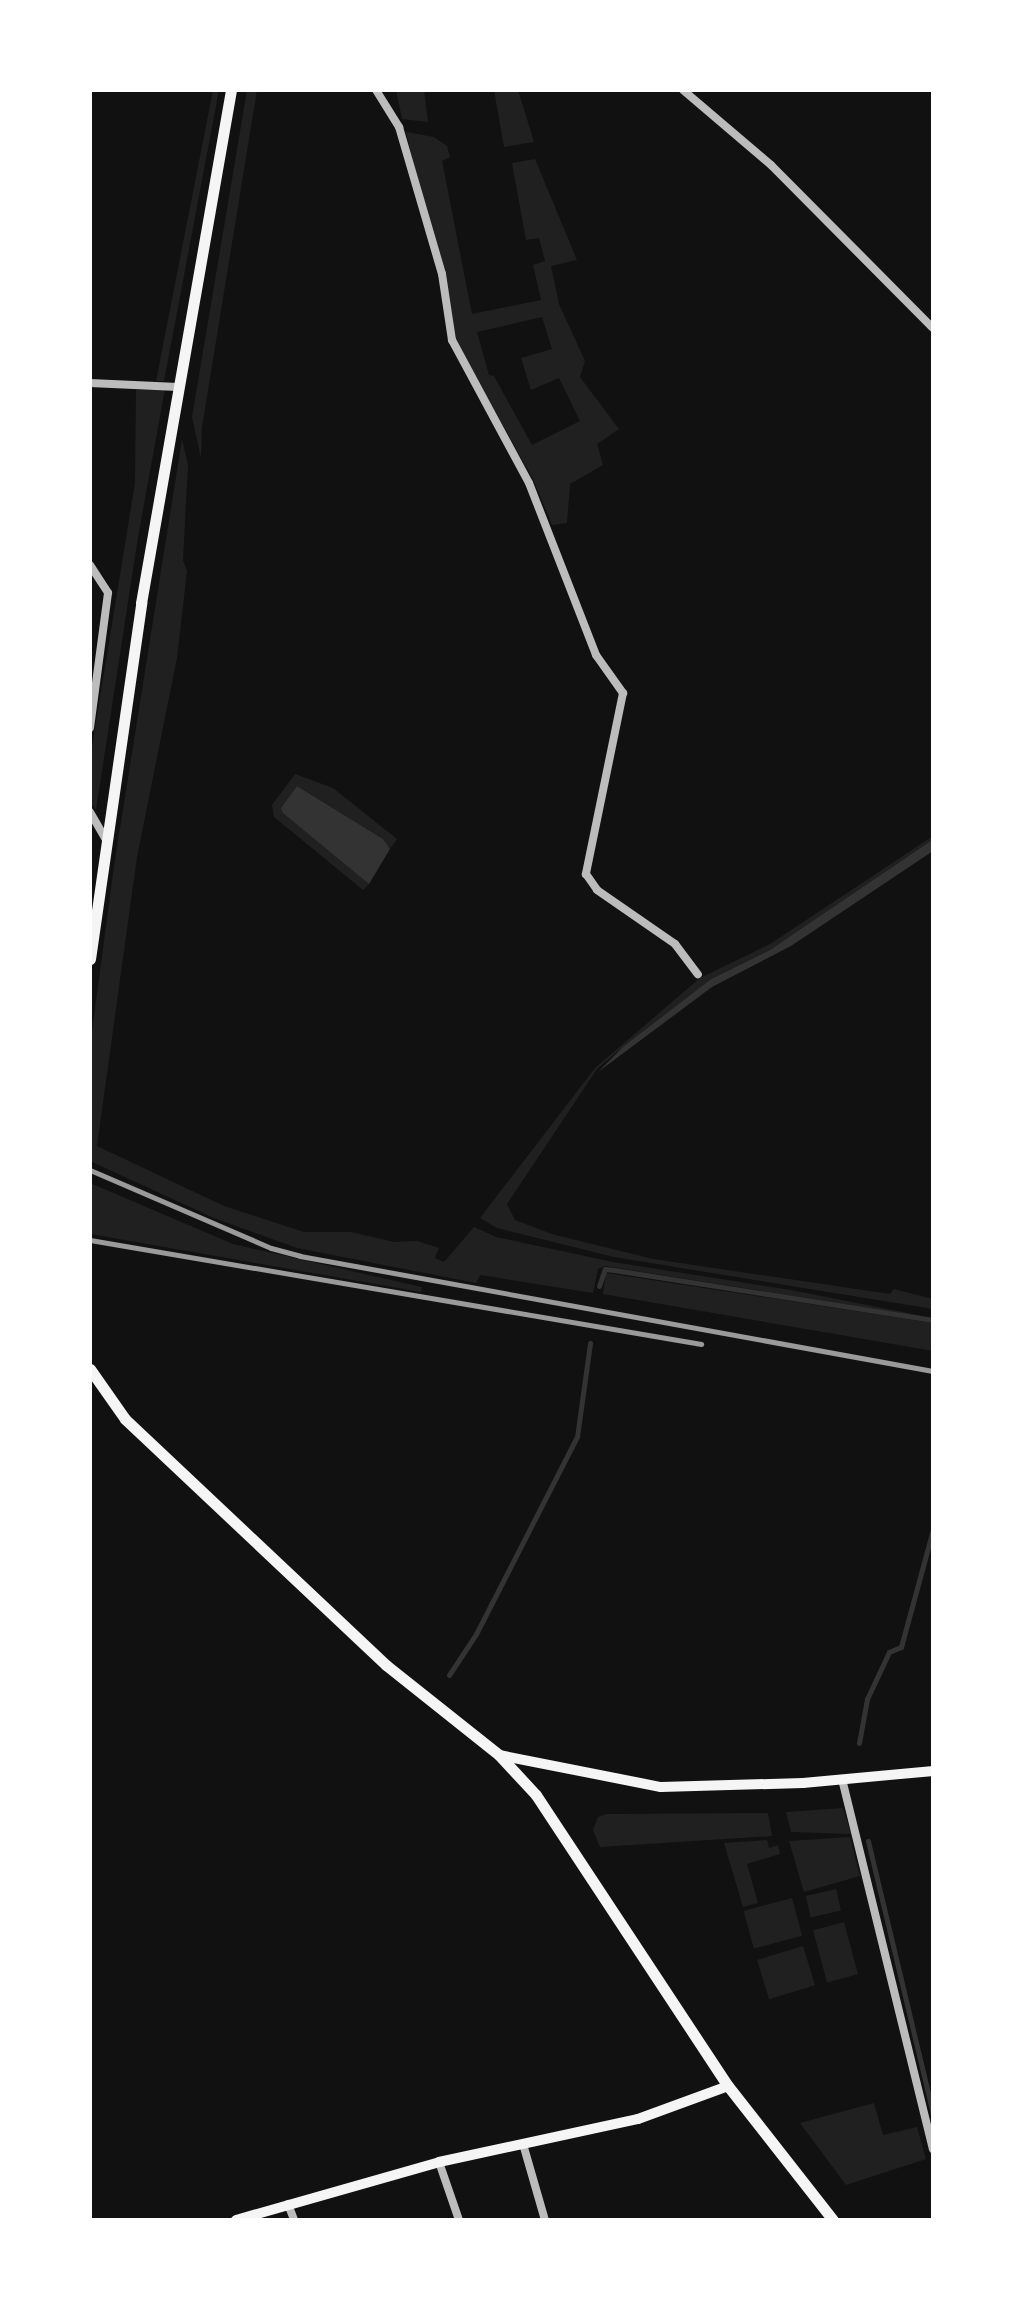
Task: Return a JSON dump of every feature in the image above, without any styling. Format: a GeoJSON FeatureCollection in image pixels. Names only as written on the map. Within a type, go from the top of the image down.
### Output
{"type":"FeatureCollection","features":[{"type":"Feature","properties":{"kind":"main road"},"geometry":{"type":"LineString","coordinates":[[90,959],[178,387],[231,90]]}},
{"type":"Feature","properties":{"kind":"main road"},"geometry":{"type":"LineString","coordinates":[[90,1368],[125,1418],[386,1665],[499,1755],[536,1795],[728,2086],[834,2220]]}},
{"type":"Feature","properties":{"kind":"main road"},"geometry":{"type":"LineString","coordinates":[[499,1755],[661,1787],[933,1771]]}},
{"type":"Feature","properties":{"kind":"main road"},"geometry":{"type":"LineString","coordinates":[[236,2220],[439,2162],[638,2119],[728,2086]]}},
{"type":"Feature","properties":{"kind":"street"},"geometry":{"type":"LineString","coordinates":[[376,90],[400,127],[442,274],[452,340],[530,482],[596,655],[622,693],[586,874],[596,890],[674,944],[698,974]]}},
{"type":"Feature","properties":{"kind":"street"},"geometry":{"type":"LineString","coordinates":[[684,90],[771,166],[933,328]]}},
{"type":"Feature","properties":{"kind":"street"},"geometry":{"type":"LineString","coordinates":[[90,383],[178,387]]}},
{"type":"Feature","properties":{"kind":"street"},"geometry":{"type":"LineString","coordinates":[[90,565],[108,592],[90,728]]}},
{"type":"Feature","properties":{"kind":"street"},"geometry":{"type":"LineString","coordinates":[[90,812],[106,840]]}},
{"type":"Feature","properties":{"kind":"street"},"geometry":{"type":"LineString","coordinates":[[842,1779],[933,2149]]}},
{"type":"Feature","properties":{"kind":"street"},"geometry":{"type":"LineString","coordinates":[[522,2144],[546,2220]]}},
{"type":"Feature","properties":{"kind":"street"},"geometry":{"type":"LineString","coordinates":[[439,2162],[459,2220]]}},
{"type":"Feature","properties":{"kind":"street"},"geometry":{"type":"LineString","coordinates":[[288,2204],[294,2220]]}},
{"type":"Feature","properties":{"kind":"shaded area"},"geometry":{"type":"Polygon","coordinates":[[[213,90],[219,90],[164,381],[156,381],[213,90]]]}},
{"type":"Feature","properties":{"kind":"shaded area"},"geometry":{"type":"Polygon","coordinates":[[[247,90],[257,90],[202,427],[201,458],[192,417],[247,90]]]}},
{"type":"Feature","properties":{"kind":"shaded area"},"geometry":{"type":"Polygon","coordinates":[[[396,90],[424,90],[428,122],[402,119],[396,90]]]}},
{"type":"Feature","properties":{"kind":"shaded area"},"geometry":{"type":"Polygon","coordinates":[[[494,90],[518,90],[534,142],[504,147],[494,90]]]}},
{"type":"Feature","properties":{"kind":"shaded area"},"geometry":{"type":"Polygon","coordinates":[[[406,132],[434,137],[447,146],[450,157],[442,161],[472,314],[541,300],[533,265],[545,261],[539,238],[526,240],[512,163],[535,159],[577,260],[551,266],[559,304],[585,361],[580,377],[619,429],[597,444],[603,465],[570,484],[567,523],[552,525],[533,479],[455,339],[406,132]],[[542,317],[477,332],[489,375],[494,376],[532,445],[580,421],[559,378],[531,390],[521,358],[552,349],[542,317]]]}},
{"type":"Feature","properties":{"kind":"shaded area"},"geometry":{"type":"Polygon","coordinates":[[[165,389],[96,810],[90,802],[90,759],[135,483],[136,390],[165,389]]]}},
{"type":"Feature","properties":{"kind":"shaded area"},"geometry":{"type":"Polygon","coordinates":[[[182,439],[188,465],[183,560],[187,571],[177,658],[137,857],[97,1146],[224,1206],[304,1232],[351,1232],[394,1242],[417,1241],[439,1248],[435,1258],[444,1262],[474,1227],[496,1237],[613,1262],[791,1290],[933,1318],[605,1266],[598,1269],[593,1293],[480,1275],[476,1283],[297,1248],[214,1218],[90,1161],[90,1046],[114,866],[182,439]]]}},
{"type":"Feature","properties":{"kind":"shaded area"},"geometry":{"type":"Polygon","coordinates":[[[295,774],[333,788],[397,839],[390,849],[383,839],[297,786],[281,808],[369,884],[363,890],[274,817],[272,805],[295,774]]]}},
{"type":"Feature","properties":{"kind":"shaded area"},"geometry":{"type":"Polygon","coordinates":[[[297,786],[383,839],[390,849],[369,884],[283,813],[281,808],[297,786]]]}},
{"type":"Feature","properties":{"kind":"shaded area"},"geometry":{"type":"Polygon","coordinates":[[[933,836],[930,846],[770,950],[711,979],[597,1069],[507,1204],[515,1220],[552,1234],[653,1259],[890,1294],[894,1289],[933,1299],[933,1309],[614,1257],[497,1228],[480,1218],[595,1068],[700,978],[770,944],[933,836]]]}},
{"type":"Feature","properties":{"kind":"shaded area"},"geometry":{"type":"Polygon","coordinates":[[[931,841],[933,851],[791,946],[712,987],[598,1072],[624,1046],[711,979],[770,950],[931,841]]]}},
{"type":"Feature","properties":{"kind":"shaded area"},"geometry":{"type":"Polygon","coordinates":[[[90,1183],[233,1244],[422,1287],[421,1292],[90,1234],[90,1183]]]}},
{"type":"Feature","properties":{"kind":"shaded area"},"geometry":{"type":"Polygon","coordinates":[[[606,1273],[933,1323],[933,1351],[603,1294],[606,1273]]]}},
{"type":"Feature","properties":{"kind":"shaded area"},"geometry":{"type":"Polygon","coordinates":[[[843,1808],[851,1834],[791,1832],[786,1812],[843,1808]]]}},
{"type":"Feature","properties":{"kind":"shaded area"},"geometry":{"type":"Polygon","coordinates":[[[768,1813],[772,1836],[600,1847],[593,1830],[598,1817],[606,1814],[768,1813]]]}},
{"type":"Feature","properties":{"kind":"shaded area"},"geometry":{"type":"Polygon","coordinates":[[[850,1837],[860,1876],[804,1892],[789,1841],[850,1837]]]}},
{"type":"Feature","properties":{"kind":"shaded area"},"geometry":{"type":"Polygon","coordinates":[[[767,1840],[769,1848],[778,1845],[780,1854],[747,1864],[758,1903],[743,1907],[724,1843],[767,1840]]]}},
{"type":"Feature","properties":{"kind":"shaded area"},"geometry":{"type":"Polygon","coordinates":[[[836,1889],[841,1910],[811,1917],[806,1896],[836,1889]]]}},
{"type":"Feature","properties":{"kind":"shaded area"},"geometry":{"type":"Polygon","coordinates":[[[792,1898],[802,1936],[754,1949],[744,1911],[792,1898]]]}},
{"type":"Feature","properties":{"kind":"shaded area"},"geometry":{"type":"Polygon","coordinates":[[[844,1922],[858,1974],[827,1982],[813,1930],[844,1922]]]}},
{"type":"Feature","properties":{"kind":"shaded area"},"geometry":{"type":"Polygon","coordinates":[[[803,1946],[815,1985],[769,1999],[757,1960],[803,1946]]]}},
{"type":"Feature","properties":{"kind":"shaded area"},"geometry":{"type":"Polygon","coordinates":[[[874,2103],[883,2135],[917,2127],[926,2159],[846,2185],[800,2123],[874,2103]]]}},
{"type":"Feature","properties":{"kind":"waterway"},"geometry":{"type":"LineString","coordinates":[[599,1286],[605,1269],[933,1320]]}},
{"type":"Feature","properties":{"kind":"waterway"},"geometry":{"type":"LineString","coordinates":[[449,1675],[476,1634],[577,1437],[590,1343]]}},
{"type":"Feature","properties":{"kind":"waterway"},"geometry":{"type":"LineString","coordinates":[[859,1743],[867,1699],[889,1652],[901,1647],[933,1529]]}},
{"type":"Feature","properties":{"kind":"waterway"},"geometry":{"type":"LineString","coordinates":[[868,1841],[933,2114]]}},
{"type":"Feature","properties":{"kind":"railway"},"geometry":{"type":"LineString","coordinates":[[90,1170],[271,1248],[300,1256],[933,1371]]}},
{"type":"Feature","properties":{"kind":"railway"},"geometry":{"type":"LineString","coordinates":[[90,1240],[701,1344]]}}]}
